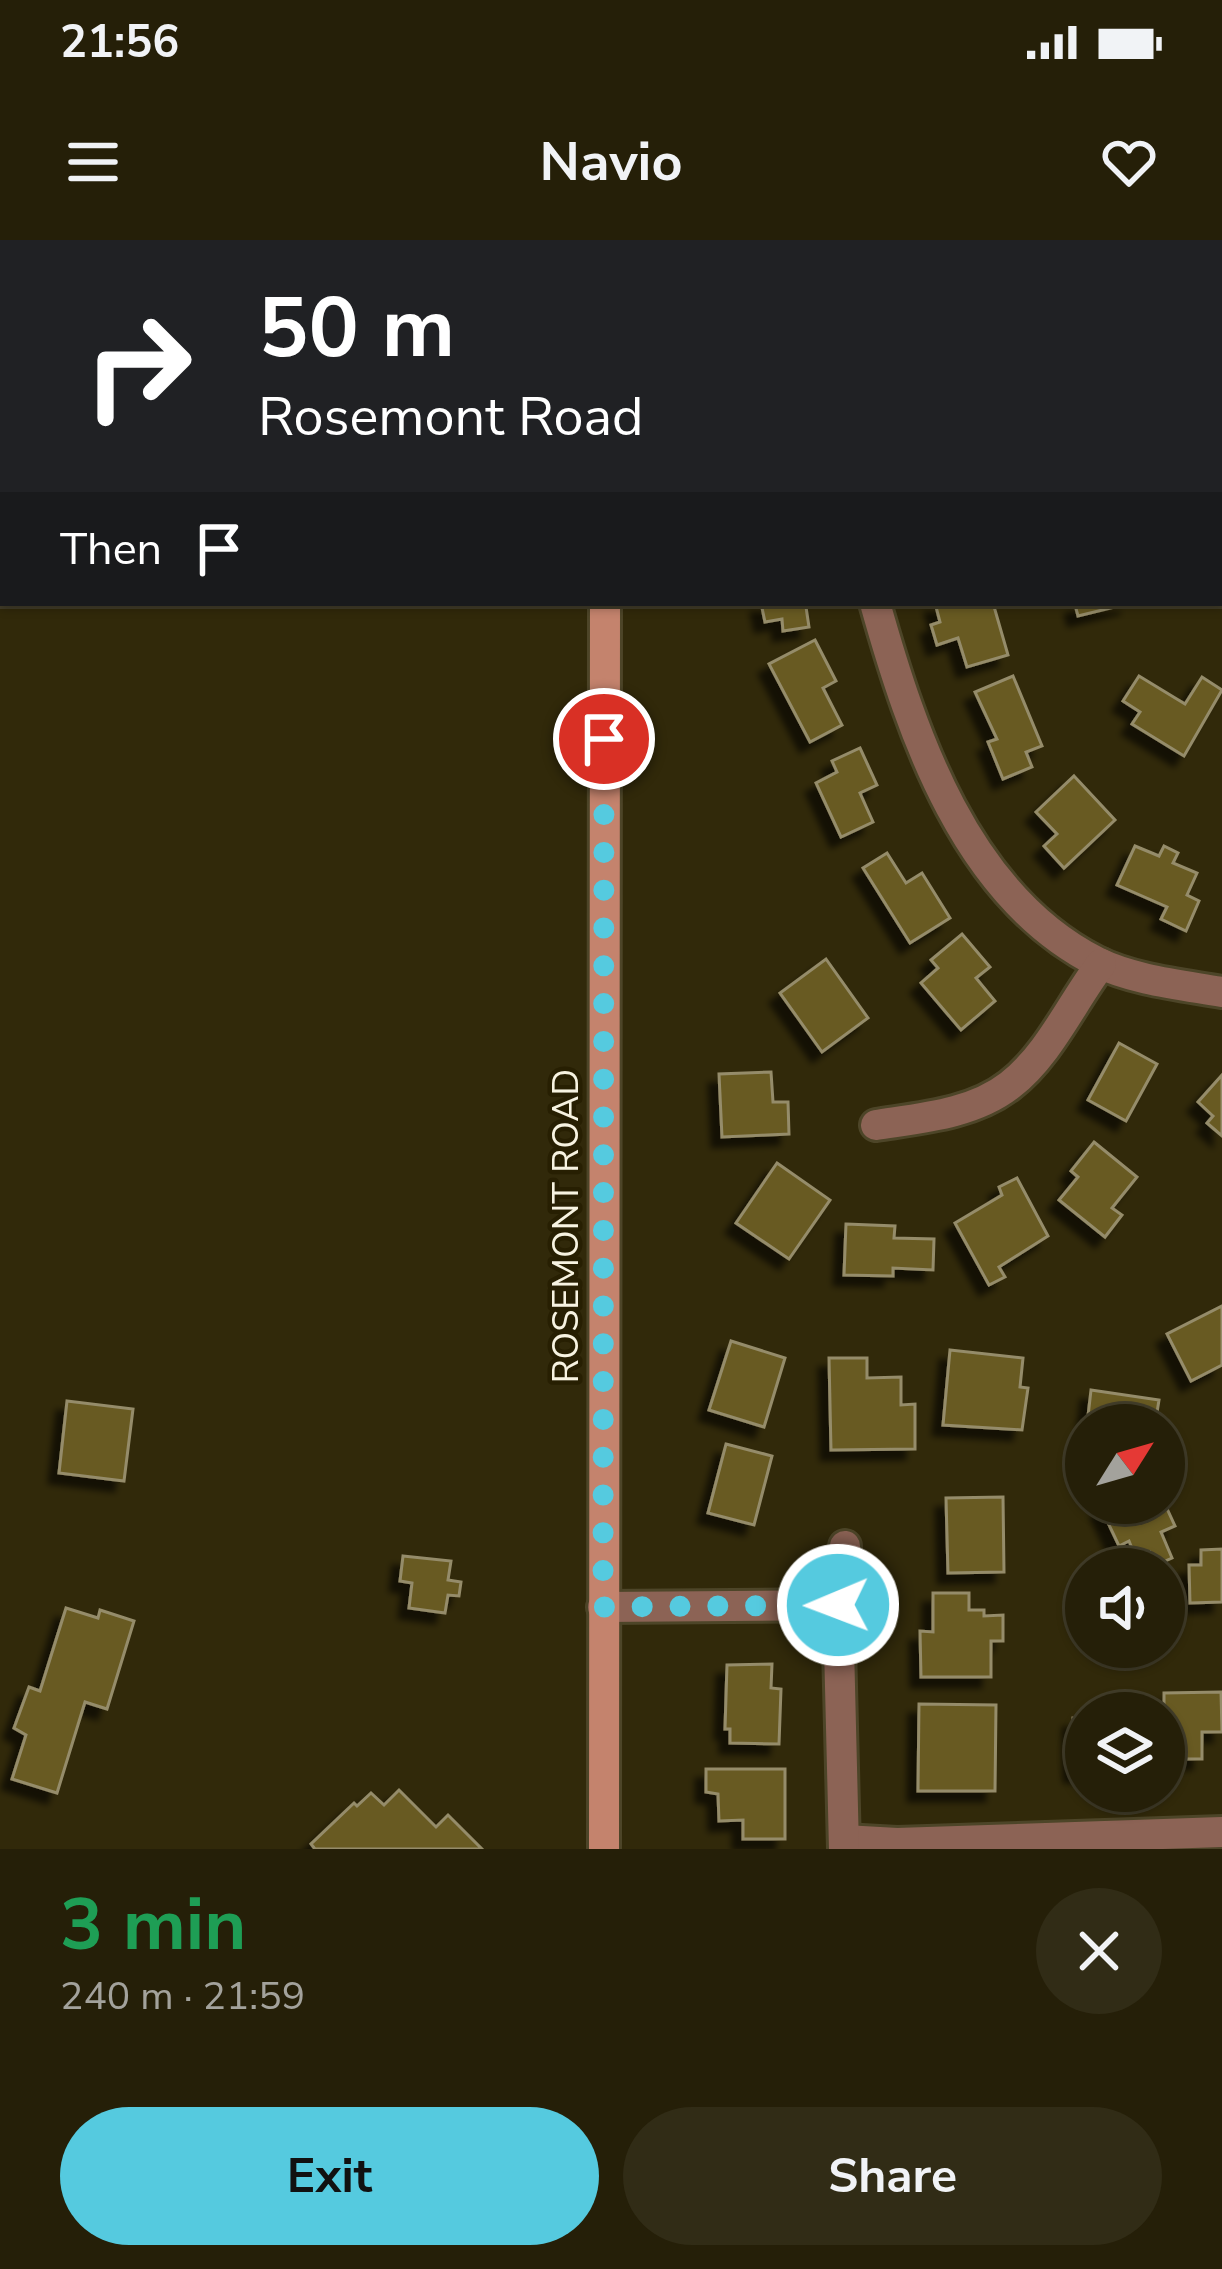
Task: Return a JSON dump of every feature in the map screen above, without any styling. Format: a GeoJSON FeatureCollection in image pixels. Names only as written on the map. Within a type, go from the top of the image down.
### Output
{"type":"FeatureCollection","features":[{"type":"Feature","properties":{"kind":"main road","name":"ROSEMONT ROAD"},"geometry":{"type":"LineString","coordinates":[[604,1849],[605,606]]}},
{"type":"Feature","properties":{"kind":"street"},"geometry":{"type":"LineString","coordinates":[[876,606],[909,709],[967,836],[1030,916],[1056,938],[1101,964],[1222,992]]}},
{"type":"Feature","properties":{"kind":"street"},"geometry":{"type":"LineString","coordinates":[[876,1125],[949,1113],[1009,1086],[1052,1037],[1101,964]]}},
{"type":"Feature","properties":{"kind":"street"},"geometry":{"type":"LineString","coordinates":[[845,1546],[838,1605],[844,1845],[1222,1832]]}},
{"type":"Feature","properties":{"kind":"street"},"geometry":{"type":"LineString","coordinates":[[603,1607],[838,1605]]}},
{"type":"Feature","properties":{"kind":"building"},"geometry":{"type":"Polygon","coordinates":[[[762,606],[814,606],[806,607],[809,627],[783,631],[782,619],[765,622],[762,606]]]}},
{"type":"Feature","properties":{"kind":"building"},"geometry":{"type":"Polygon","coordinates":[[[936,606],[994,606],[1008,655],[967,667],[958,638],[937,645],[931,625],[940,622],[936,606]]]}},
{"type":"Feature","properties":{"kind":"building"},"geometry":{"type":"Polygon","coordinates":[[[1075,606],[1119,606],[1078,616],[1075,606]]]}},
{"type":"Feature","properties":{"kind":"building"},"geometry":{"type":"Polygon","coordinates":[[[815,640],[836,681],[823,688],[842,725],[810,742],[769,664],[815,640]]]}},
{"type":"Feature","properties":{"kind":"building"},"geometry":{"type":"Polygon","coordinates":[[[1013,676],[1042,746],[1026,752],[1032,767],[1003,779],[988,742],[997,739],[975,692],[1013,676]]]}},
{"type":"Feature","properties":{"kind":"building"},"geometry":{"type":"Polygon","coordinates":[[[1139,676],[1185,704],[1202,677],[1222,690],[1184,756],[1132,724],[1140,712],[1123,701],[1139,676]]]}},
{"type":"Feature","properties":{"kind":"building"},"geometry":{"type":"Polygon","coordinates":[[[860,748],[877,785],[860,793],[873,822],[841,837],[816,783],[837,772],[832,761],[860,748]]]}},
{"type":"Feature","properties":{"kind":"building"},"geometry":{"type":"Polygon","coordinates":[[[1074,776],[1115,820],[1064,868],[1044,846],[1057,834],[1036,812],[1074,776]]]}},
{"type":"Feature","properties":{"kind":"building"},"geometry":{"type":"Polygon","coordinates":[[[1135,846],[1159,856],[1164,846],[1178,853],[1173,863],[1197,873],[1187,895],[1199,901],[1186,931],[1161,919],[1167,907],[1117,885],[1135,846]]]}},
{"type":"Feature","properties":{"kind":"building"},"geometry":{"type":"Polygon","coordinates":[[[887,853],[906,883],[922,873],[950,918],[910,943],[863,868],[887,853]]]}},
{"type":"Feature","properties":{"kind":"building"},"geometry":{"type":"Polygon","coordinates":[[[962,934],[990,967],[976,978],[995,1001],[961,1030],[921,983],[938,968],[931,960],[962,934]]]}},
{"type":"Feature","properties":{"kind":"building"},"geometry":{"type":"Polygon","coordinates":[[[826,959],[868,1018],[822,1052],[780,993],[826,959]]]}},
{"type":"Feature","properties":{"kind":"building"},"geometry":{"type":"Polygon","coordinates":[[[1119,1043],[1157,1064],[1126,1121],[1088,1100],[1119,1043]]]}},
{"type":"Feature","properties":{"kind":"building"},"geometry":{"type":"Polygon","coordinates":[[[771,1072],[773,1102],[788,1102],[789,1134],[722,1137],[719,1074],[771,1072]]]}},
{"type":"Feature","properties":{"kind":"building"},"geometry":{"type":"Polygon","coordinates":[[[1222,1075],[1222,1136],[1207,1123],[1213,1116],[1198,1102],[1222,1075]]]}},
{"type":"Feature","properties":{"kind":"building"},"geometry":{"type":"Polygon","coordinates":[[[1094,1142],[1137,1177],[1112,1208],[1122,1215],[1105,1237],[1059,1200],[1078,1177],[1071,1171],[1094,1142]]]}},
{"type":"Feature","properties":{"kind":"building"},"geometry":{"type":"Polygon","coordinates":[[[777,1163],[830,1200],[789,1259],[736,1223],[777,1163]]]}},
{"type":"Feature","properties":{"kind":"building"},"geometry":{"type":"Polygon","coordinates":[[[1017,1178],[1048,1236],[999,1267],[1005,1277],[989,1285],[955,1223],[1002,1195],[999,1187],[1017,1178]]]}},
{"type":"Feature","properties":{"kind":"building"},"geometry":{"type":"Polygon","coordinates":[[[846,1224],[895,1226],[894,1238],[934,1239],[933,1270],[893,1268],[893,1276],[844,1275],[846,1224]]]}},
{"type":"Feature","properties":{"kind":"building"},"geometry":{"type":"Polygon","coordinates":[[[1222,1306],[1222,1365],[1191,1381],[1167,1334],[1222,1306]]]}},
{"type":"Feature","properties":{"kind":"building"},"geometry":{"type":"Polygon","coordinates":[[[731,1341],[785,1358],[764,1427],[709,1410],[731,1341]]]}},
{"type":"Feature","properties":{"kind":"building"},"geometry":{"type":"Polygon","coordinates":[[[950,1350],[1023,1358],[1020,1387],[1028,1388],[1022,1430],[943,1425],[950,1350]]]}},
{"type":"Feature","properties":{"kind":"building"},"geometry":{"type":"Polygon","coordinates":[[[829,1358],[867,1358],[867,1378],[901,1377],[901,1405],[915,1404],[915,1449],[831,1450],[829,1358]]]}},
{"type":"Feature","properties":{"kind":"building"},"geometry":{"type":"Polygon","coordinates":[[[1091,1390],[1159,1400],[1158,1404],[1089,1404],[1091,1390]]]}},
{"type":"Feature","properties":{"kind":"building"},"geometry":{"type":"Polygon","coordinates":[[[67,1401],[133,1409],[124,1481],[59,1473],[67,1401]]]}},
{"type":"Feature","properties":{"kind":"building"},"geometry":{"type":"Polygon","coordinates":[[[726,1444],[772,1456],[754,1525],[708,1513],[726,1444]]]}},
{"type":"Feature","properties":{"kind":"building"},"geometry":{"type":"Polygon","coordinates":[[[1003,1497],[1004,1572],[948,1573],[946,1498],[1003,1497]]]}},
{"type":"Feature","properties":{"kind":"building"},"geometry":{"type":"Polygon","coordinates":[[[1109,1524],[1175,1526],[1161,1532],[1168,1548],[1132,1548],[1129,1541],[1119,1546],[1109,1524]]]}},
{"type":"Feature","properties":{"kind":"building"},"geometry":{"type":"Polygon","coordinates":[[[1222,1549],[1222,1602],[1190,1603],[1189,1565],[1201,1565],[1201,1550],[1222,1549]]]}},
{"type":"Feature","properties":{"kind":"building"},"geometry":{"type":"Polygon","coordinates":[[[403,1556],[451,1561],[448,1580],[461,1582],[459,1596],[448,1595],[445,1613],[409,1608],[412,1583],[400,1581],[403,1556]]]}},
{"type":"Feature","properties":{"kind":"building"},"geometry":{"type":"Polygon","coordinates":[[[933,1593],[969,1593],[969,1610],[984,1610],[984,1616],[1003,1615],[1003,1641],[991,1641],[991,1677],[921,1677],[920,1631],[933,1632],[933,1593]]]}},
{"type":"Feature","properties":{"kind":"building"},"geometry":{"type":"Polygon","coordinates":[[[66,1608],[98,1618],[100,1610],[134,1621],[107,1709],[85,1702],[57,1793],[12,1779],[26,1735],[14,1728],[29,1687],[40,1691],[66,1608]]]}},
{"type":"Feature","properties":{"kind":"building"},"geometry":{"type":"Polygon","coordinates":[[[772,1664],[771,1688],[781,1689],[779,1744],[730,1743],[730,1729],[725,1729],[727,1665],[772,1664]]]}},
{"type":"Feature","properties":{"kind":"building"},"geometry":{"type":"Polygon","coordinates":[[[1221,1692],[1222,1732],[1202,1732],[1202,1759],[1185,1759],[1185,1693],[1221,1692]]]}},
{"type":"Feature","properties":{"kind":"building"},"geometry":{"type":"Polygon","coordinates":[[[919,1704],[996,1705],[995,1791],[918,1791],[919,1704]]]}},
{"type":"Feature","properties":{"kind":"building"},"geometry":{"type":"Polygon","coordinates":[[[706,1769],[785,1769],[785,1839],[743,1839],[743,1820],[719,1821],[718,1794],[706,1792],[706,1769]]]}},
{"type":"Feature","properties":{"kind":"building"},"geometry":{"type":"Polygon","coordinates":[[[399,1790],[436,1827],[448,1815],[482,1849],[315,1849],[311,1844],[354,1803],[357,1806],[371,1793],[384,1805],[399,1790]]]}},
{"type":"Feature","properties":{"kind":"route"},"geometry":{"type":"LineString","coordinates":[[604,739],[603,1607],[838,1605]]}}]}
